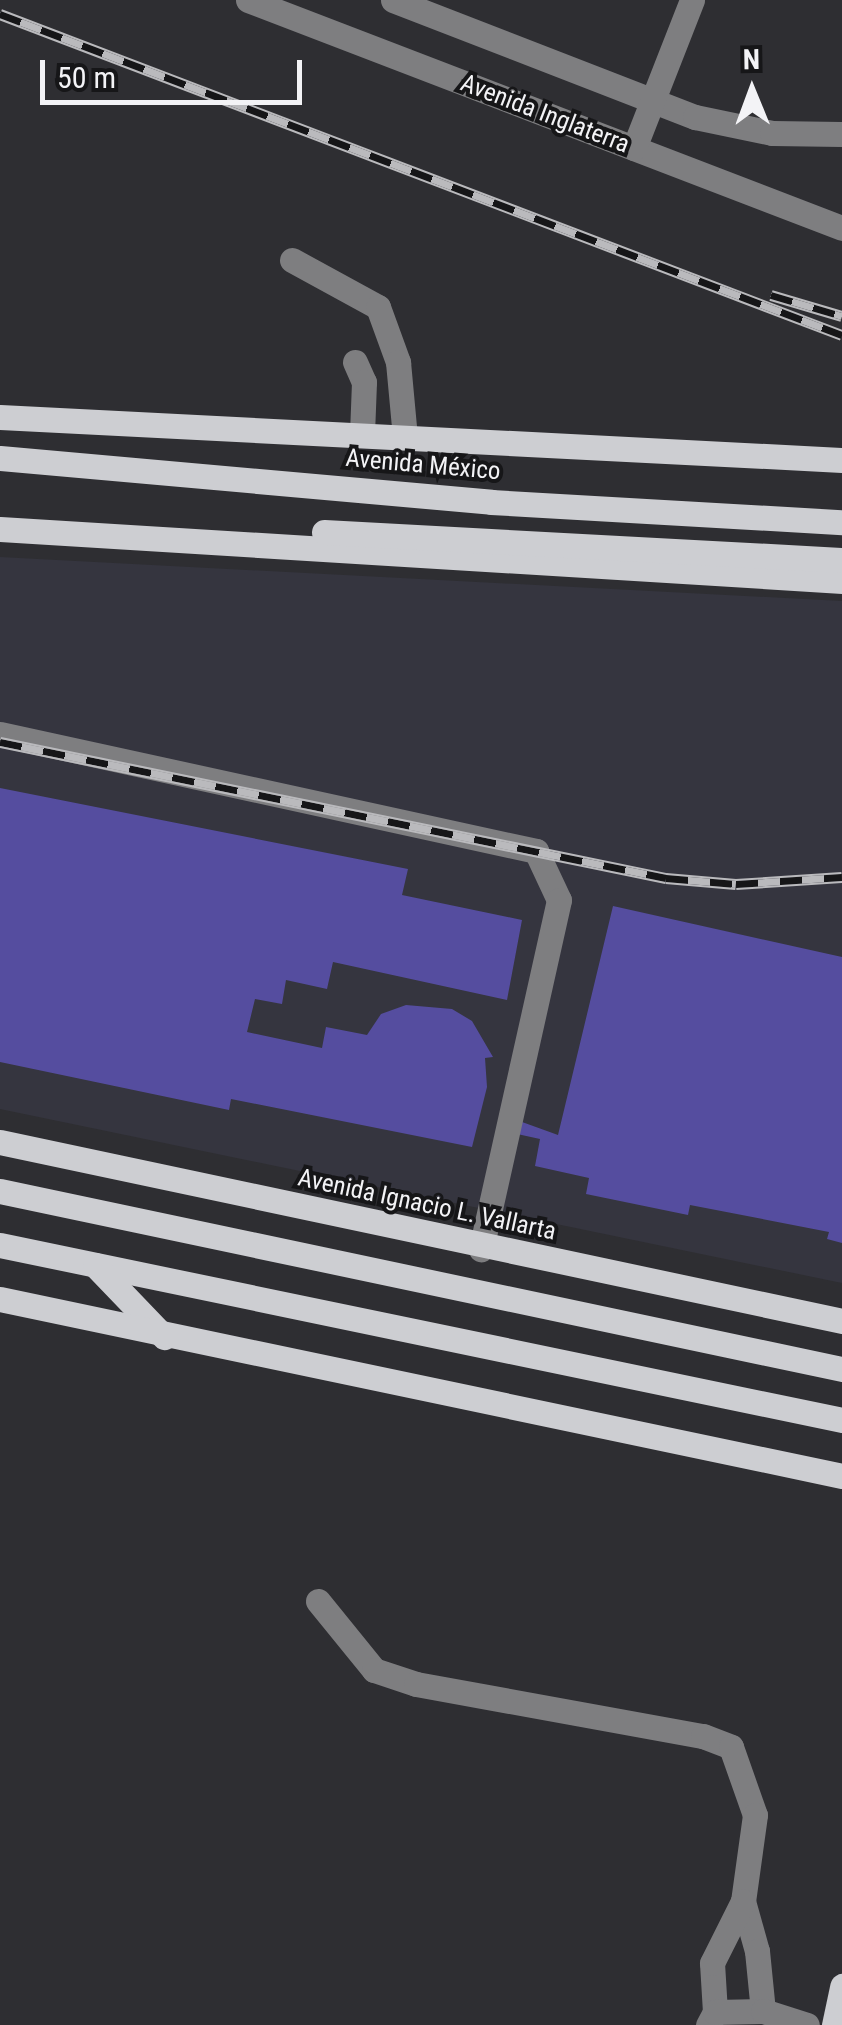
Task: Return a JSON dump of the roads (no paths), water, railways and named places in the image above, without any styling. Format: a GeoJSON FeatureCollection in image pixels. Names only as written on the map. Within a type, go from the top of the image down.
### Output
{"type":"FeatureCollection","features":[{"type":"Feature","properties":{"kind":"main road"},"geometry":{"type":"LineString","coordinates":[[0,417],[842,460]]}},
{"type":"Feature","properties":{"kind":"main road","name":"Avenida México"},"geometry":{"type":"LineString","coordinates":[[0,458],[490,502],[842,522]]}},
{"type":"Feature","properties":{"kind":"main road"},"geometry":{"type":"LineString","coordinates":[[0,514],[842,560]]}},
{"type":"Feature","properties":{"kind":"main road"},"geometry":{"type":"LineString","coordinates":[[0,529],[842,581]]}},
{"type":"Feature","properties":{"kind":"main road","name":"Avenida Ignacio L. Vallarta"},"geometry":{"type":"LineString","coordinates":[[0,1142],[481,1249],[842,1321]]}},
{"type":"Feature","properties":{"kind":"main road"},"geometry":{"type":"LineString","coordinates":[[0,1191],[842,1369]]}},
{"type":"Feature","properties":{"kind":"main road"},"geometry":{"type":"LineString","coordinates":[[0,1245],[842,1420]]}},
{"type":"Feature","properties":{"kind":"main road"},"geometry":{"type":"LineString","coordinates":[[94,1265],[165,1337]]}},
{"type":"Feature","properties":{"kind":"main road"},"geometry":{"type":"LineString","coordinates":[[0,1299],[165,1337],[842,1476]]}},
{"type":"Feature","properties":{"kind":"main road"},"geometry":{"type":"LineString","coordinates":[[834,2025],[842,1986]]}},
{"type":"Feature","properties":{"kind":"street","name":"Avenida Inglaterra"},"geometry":{"type":"LineString","coordinates":[[248,0],[842,228]]}},
{"type":"Feature","properties":{"kind":"street","name":"Avenida Inglaterra"},"geometry":{"type":"LineString","coordinates":[[393,0],[653,100],[772,133],[842,134]]}},
{"type":"Feature","properties":{"kind":"street"},"geometry":{"type":"LineString","coordinates":[[634,148],[692,0]]}},
{"type":"Feature","properties":{"kind":"street"},"geometry":{"type":"LineString","coordinates":[[292,260],[378,307],[398,362],[405,437]]}},
{"type":"Feature","properties":{"kind":"street"},"geometry":{"type":"LineString","coordinates":[[355,362],[364,382],[362,435]]}},
{"type":"Feature","properties":{"kind":"street"},"geometry":{"type":"LineString","coordinates":[[0,734],[536,851],[558,900],[481,1249]]}},
{"type":"Feature","properties":{"kind":"street"},"geometry":{"type":"LineString","coordinates":[[318,1601],[374,1670],[416,1684],[704,1736],[732,1747],[756,1814],[743,1901],[712,1963],[712,2018],[763,2011],[807,2025]]}},
{"type":"Feature","properties":{"kind":"street"},"geometry":{"type":"LineString","coordinates":[[743,1901],[763,2011]]}},
{"type":"Feature","properties":{"kind":"railway"},"geometry":{"type":"LineString","coordinates":[[0,14],[842,335]]}},
{"type":"Feature","properties":{"kind":"railway"},"geometry":{"type":"LineString","coordinates":[[771,295],[842,316]]}},
{"type":"Feature","properties":{"kind":"railway"},"geometry":{"type":"LineString","coordinates":[[0,742],[666,878],[736,884],[842,877]]}}]}
